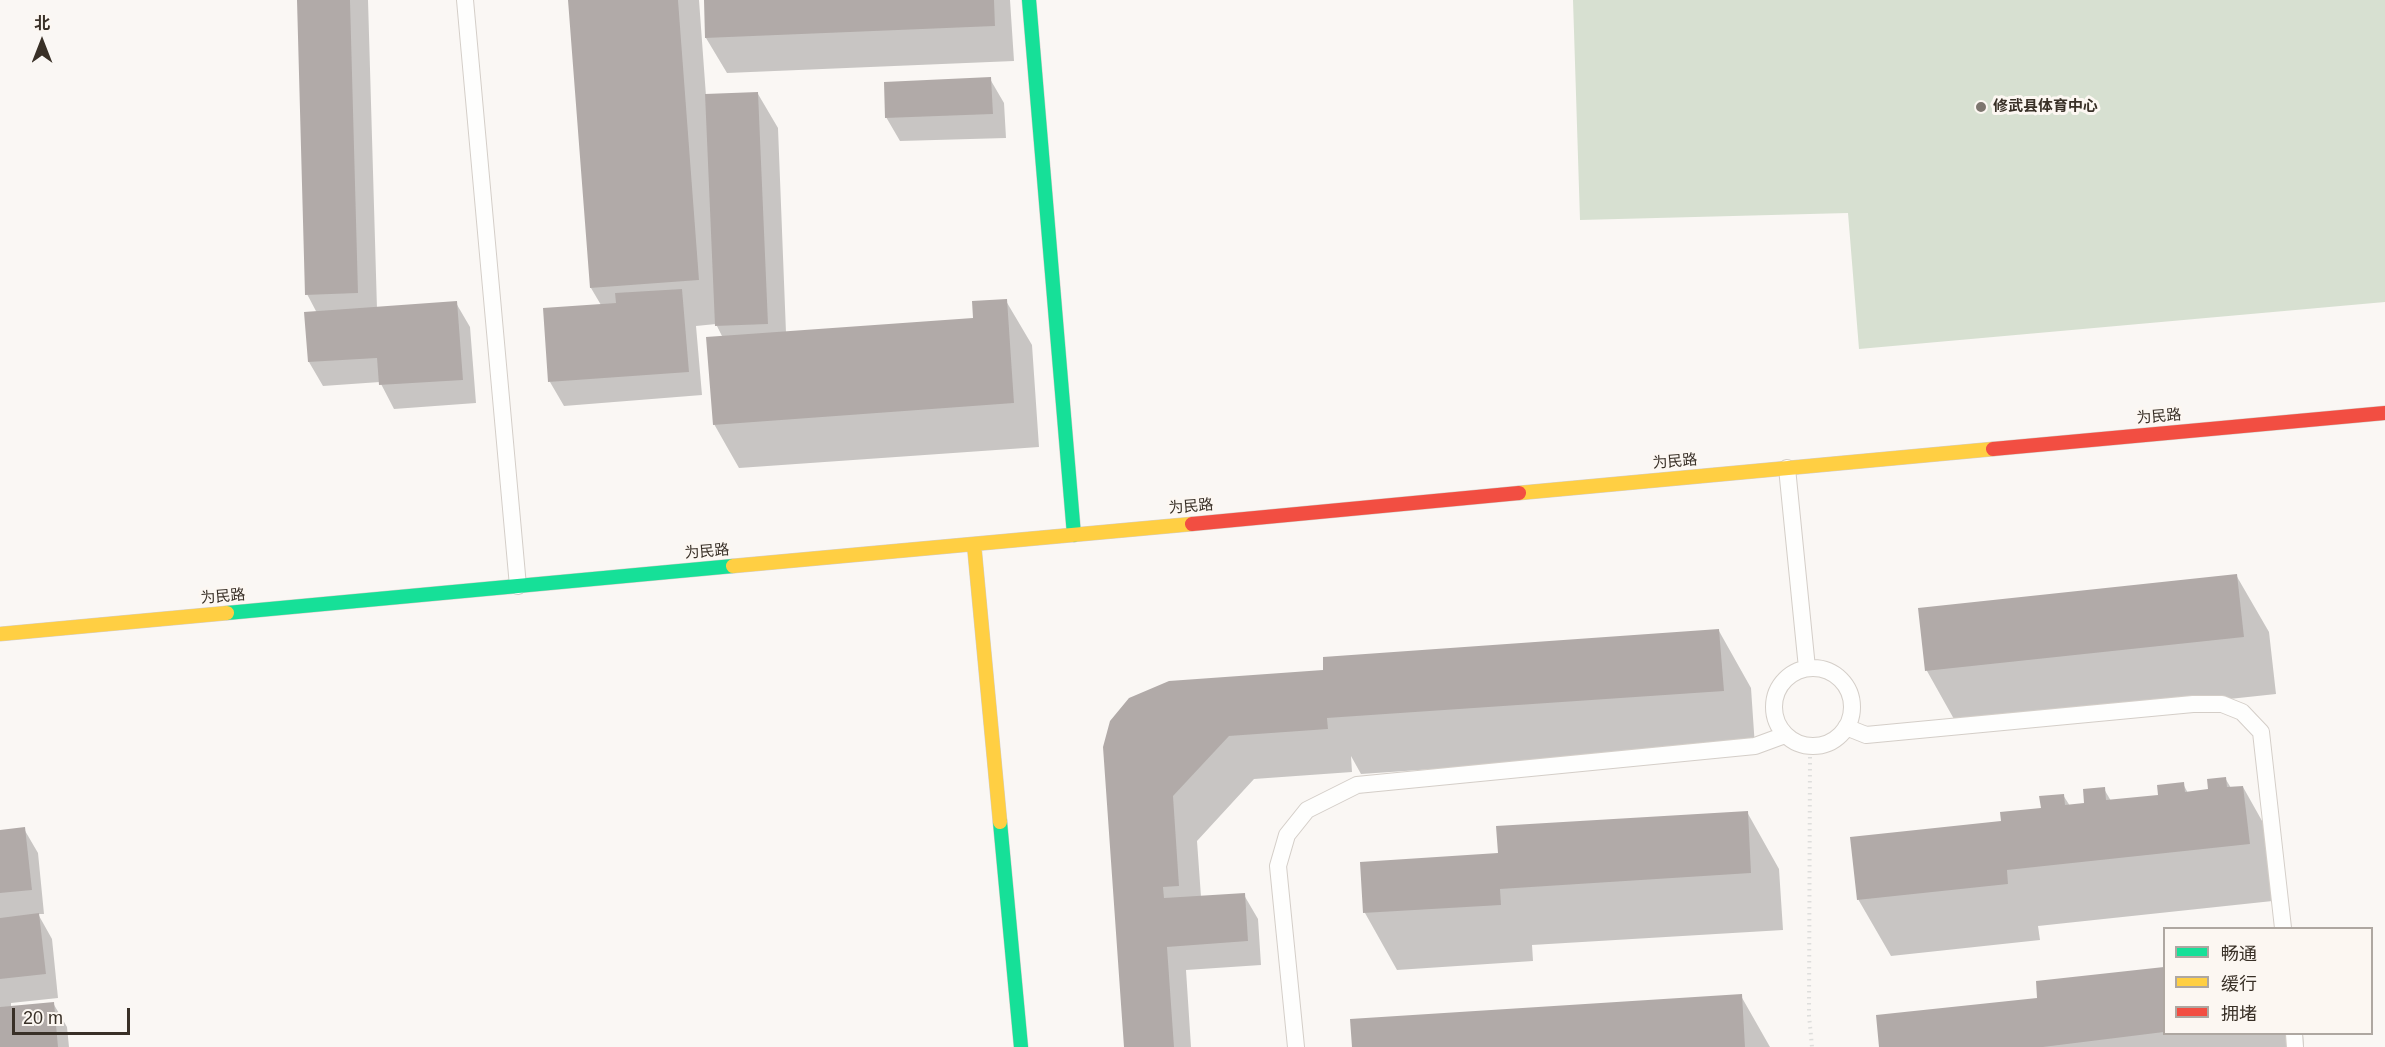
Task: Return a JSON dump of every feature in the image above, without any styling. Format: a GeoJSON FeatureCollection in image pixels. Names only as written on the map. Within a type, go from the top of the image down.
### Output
{"type":"FeatureCollection","features":[{"type":"Feature","properties":{"kind":"main road"},"geometry":{"type":"LineString","coordinates":[[1029,0],[1074,535]]}},
{"type":"Feature","properties":{"kind":"main road","name":"为民路"},"geometry":{"type":"LineString","coordinates":[[0,634],[2385,413]]}},
{"type":"Feature","properties":{"kind":"main road"},"geometry":{"type":"LineString","coordinates":[[974,544],[1021,1047]]}},
{"type":"Feature","properties":{"kind":"lane"},"geometry":{"type":"LineString","coordinates":[[465,0],[518,586]]}},
{"type":"Feature","properties":{"kind":"lane"},"geometry":{"type":"LineString","coordinates":[[1787,468],[1807,668]]}},
{"type":"Feature","properties":{"kind":"lane"},"geometry":{"type":"LineString","coordinates":[[1807,668],[1821,669],[1835,674],[1847,687],[1853,703],[1851,721],[1841,735],[1827,744],[1810,747],[1796,743],[1785,735],[1777,724],[1773,710],[1775,696],[1782,683],[1793,673],[1807,668]]}},
{"type":"Feature","properties":{"kind":"lane"},"geometry":{"type":"LineString","coordinates":[[1846,727],[1866,735],[2193,704],[2222,704],[2242,712],[2261,732],[2283,927]]}},
{"type":"Feature","properties":{"kind":"lane"},"geometry":{"type":"LineString","coordinates":[[1296,1047],[1278,866],[1287,835],[1307,810],[1357,785],[1755,746],[1785,735]]}},
{"type":"Feature","properties":{"kind":"path"},"geometry":{"type":"LineString","coordinates":[[1810,747],[1809,1016],[1812,1047]]}},
{"type":"Feature","properties":{"kind":"green space","name":"修武县体育中心"},"geometry":{"type":"Polygon","coordinates":[[[1573,0],[2385,0],[2385,302],[1859,349],[1848,213],[1580,220],[1573,0]]]}},
{"type":"Feature","properties":{"kind":"building"},"geometry":{"type":"Polygon","coordinates":[[[297,0],[350,0],[358,293],[305,295],[297,0]]]}},
{"type":"Feature","properties":{"kind":"building"},"geometry":{"type":"Polygon","coordinates":[[[568,0],[678,0],[699,280],[590,288],[568,0]]]}},
{"type":"Feature","properties":{"kind":"building"},"geometry":{"type":"Polygon","coordinates":[[[704,0],[994,0],[995,26],[705,38],[704,0]]]}},
{"type":"Feature","properties":{"kind":"building"},"geometry":{"type":"Polygon","coordinates":[[[991,77],[993,114],[885,118],[884,82],[991,77]]]}},
{"type":"Feature","properties":{"kind":"building"},"geometry":{"type":"Polygon","coordinates":[[[758,92],[768,324],[715,326],[705,94],[758,92]]]}},
{"type":"Feature","properties":{"kind":"building"},"geometry":{"type":"Polygon","coordinates":[[[682,289],[689,372],[548,382],[543,308],[616,303],[615,293],[682,289]]]}},
{"type":"Feature","properties":{"kind":"building"},"geometry":{"type":"Polygon","coordinates":[[[1007,299],[1014,403],[713,425],[706,337],[973,318],[972,301],[1007,299]]]}},
{"type":"Feature","properties":{"kind":"building"},"geometry":{"type":"Polygon","coordinates":[[[457,301],[463,380],[379,385],[377,358],[308,362],[304,312],[457,301]]]}},
{"type":"Feature","properties":{"kind":"building"},"geometry":{"type":"Polygon","coordinates":[[[2237,574],[2244,637],[1925,671],[1918,608],[2237,574]]]}},
{"type":"Feature","properties":{"kind":"building"},"geometry":{"type":"Polygon","coordinates":[[[1719,629],[1724,691],[1327,718],[1328,729],[1229,736],[1173,796],[1179,886],[1163,887],[1164,898],[1245,893],[1248,941],[1167,947],[1174,1047],[1124,1047],[1103,747],[1110,721],[1129,698],[1169,681],[1323,670],[1323,657],[1719,629]]]}},
{"type":"Feature","properties":{"kind":"building"},"geometry":{"type":"Polygon","coordinates":[[[2226,777],[2227,787],[2243,786],[2250,844],[2007,870],[2008,884],[1857,900],[1850,837],[2001,821],[2000,812],[2041,808],[2039,796],[2064,794],[2065,805],[2084,803],[2083,789],[2105,787],[2106,800],[2158,795],[2157,785],[2184,782],[2185,792],[2208,789],[2207,779],[2226,777]]]}},
{"type":"Feature","properties":{"kind":"building"},"geometry":{"type":"Polygon","coordinates":[[[1748,811],[1751,873],[1500,889],[1501,905],[1363,913],[1360,862],[1498,853],[1496,826],[1748,811]]]}},
{"type":"Feature","properties":{"kind":"building"},"geometry":{"type":"Polygon","coordinates":[[[25,827],[32,890],[0,893],[0,830],[25,827]]]}},
{"type":"Feature","properties":{"kind":"building"},"geometry":{"type":"Polygon","coordinates":[[[39,913],[46,974],[0,979],[0,918],[39,913]]]}},
{"type":"Feature","properties":{"kind":"building"},"geometry":{"type":"Polygon","coordinates":[[[2163,967],[2163,1032],[2043,1047],[1879,1047],[1876,1015],[2037,998],[2036,981],[2163,967]]]}},
{"type":"Feature","properties":{"kind":"building"},"geometry":{"type":"Polygon","coordinates":[[[1742,994],[1745,1047],[1352,1047],[1350,1019],[1742,994]]]}},
{"type":"Feature","properties":{"kind":"building"},"geometry":{"type":"Polygon","coordinates":[[[54,1002],[58,1047],[0,1047],[0,1007],[54,1002]]]}},
{"type":"Feature","properties":{"kind":"traffic: fast"},"geometry":{"type":"LineString","coordinates":[[1029,0],[1074,535]]}},
{"type":"Feature","properties":{"kind":"traffic: fast"},"geometry":{"type":"LineString","coordinates":[[227,613],[733,566]]}},
{"type":"Feature","properties":{"kind":"traffic: fast"},"geometry":{"type":"LineString","coordinates":[[1000,822],[1021,1047]]}},
{"type":"Feature","properties":{"kind":"traffic: slow"},"geometry":{"type":"LineString","coordinates":[[1519,493],[1993,449]]}},
{"type":"Feature","properties":{"kind":"traffic: slow"},"geometry":{"type":"LineString","coordinates":[[733,566],[1192,524]]}},
{"type":"Feature","properties":{"kind":"traffic: slow"},"geometry":{"type":"LineString","coordinates":[[974,544],[1000,822]]}},
{"type":"Feature","properties":{"kind":"traffic: slow"},"geometry":{"type":"LineString","coordinates":[[0,634],[227,613]]}},
{"type":"Feature","properties":{"kind":"traffic: jam"},"geometry":{"type":"LineString","coordinates":[[1993,449],[2385,413]]}},
{"type":"Feature","properties":{"kind":"traffic: jam"},"geometry":{"type":"LineString","coordinates":[[1192,524],[1519,493]]}},
{"type":"Feature","properties":{"kind":"place","name":"修武县体育中心"},"geometry":{"type":"Point","coordinates":[1981,107]}}]}
